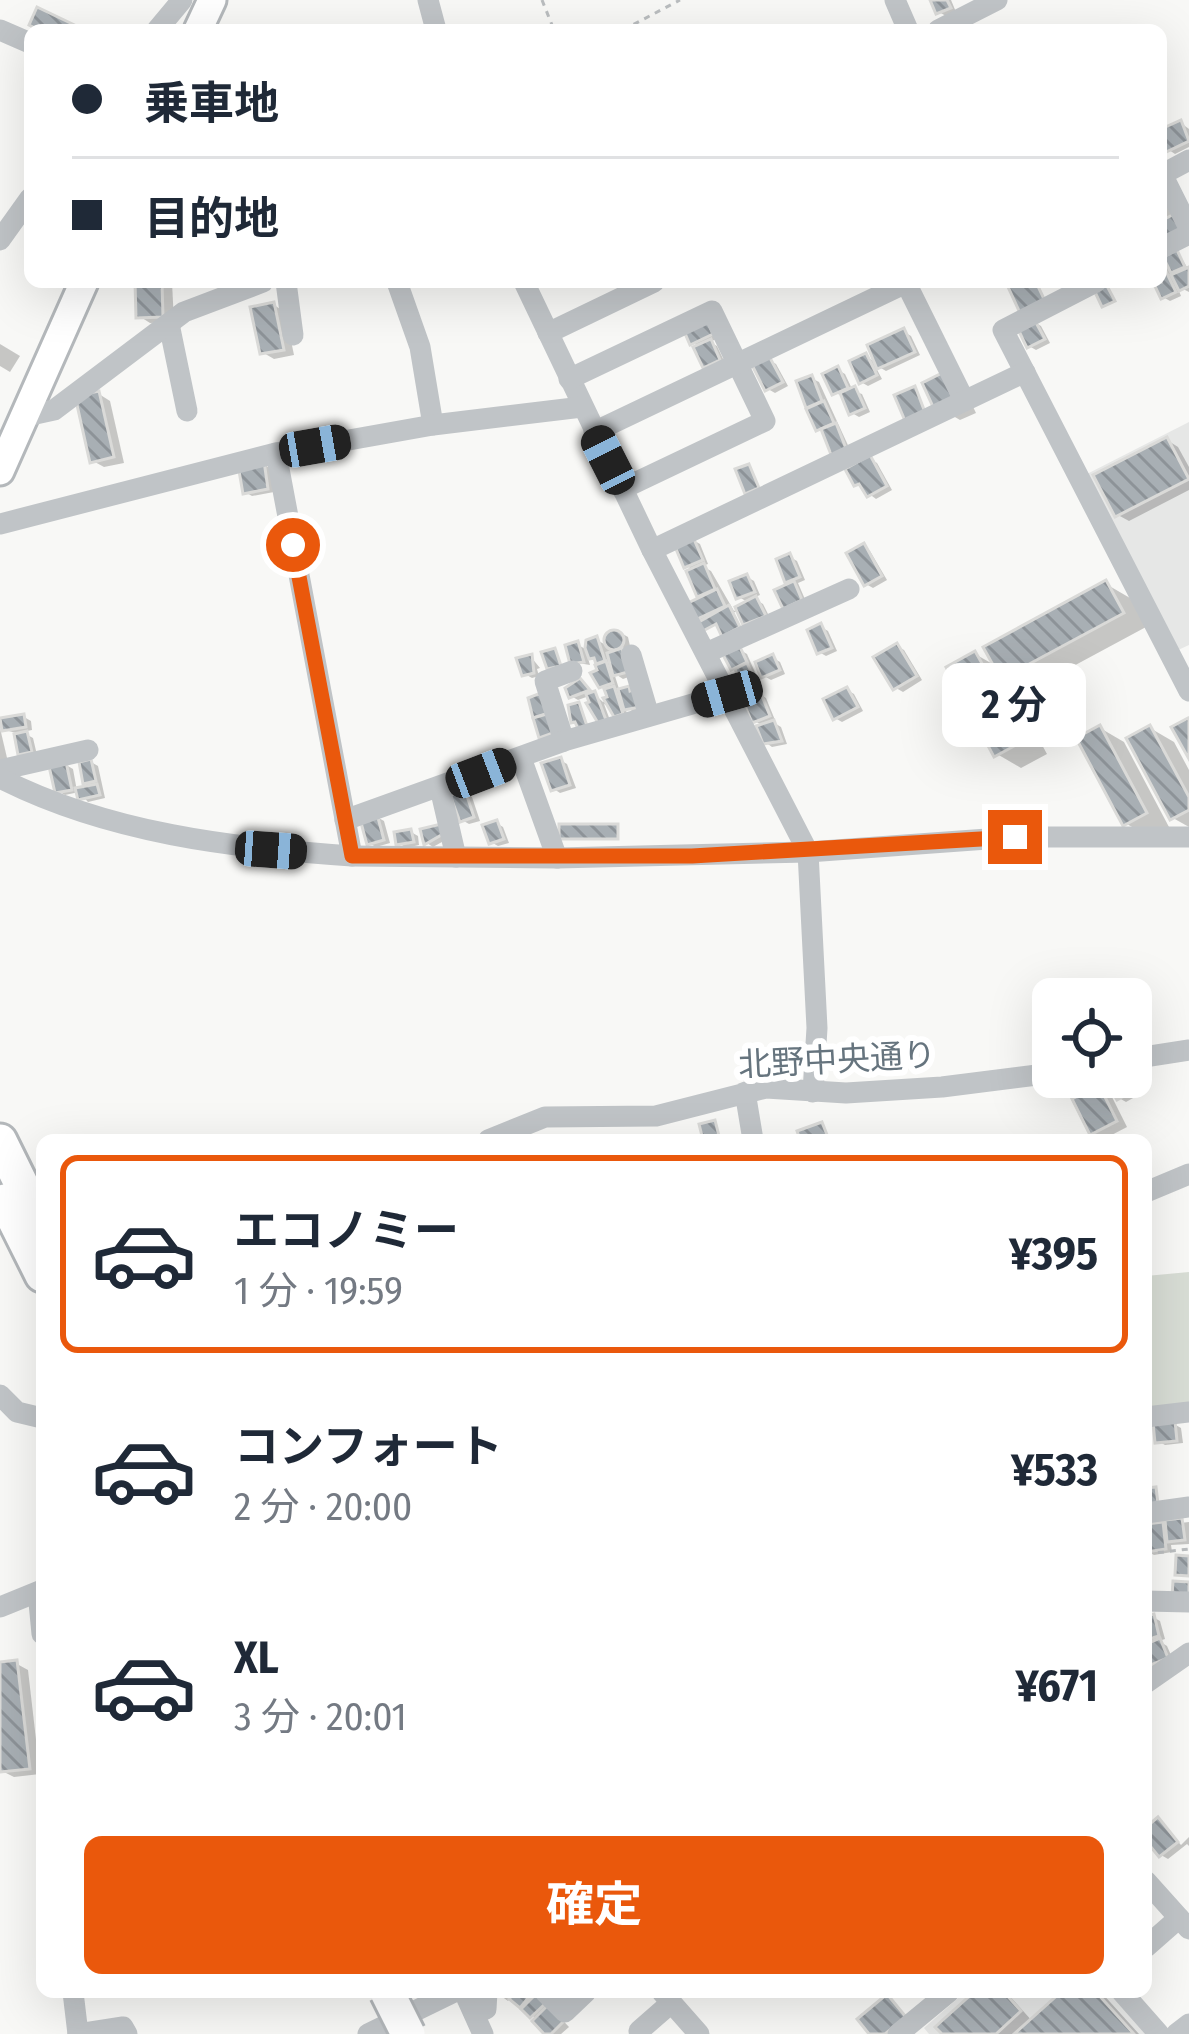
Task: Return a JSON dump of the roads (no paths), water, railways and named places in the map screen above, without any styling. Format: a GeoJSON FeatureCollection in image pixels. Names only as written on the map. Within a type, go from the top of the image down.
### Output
{"type":"FeatureCollection","features":[{"type":"Feature","properties":{"kind":"highway"},"geometry":{"type":"LineString","coordinates":[[0,1141],[36,1214]]}},
{"type":"Feature","properties":{"kind":"highway"},"geometry":{"type":"LineString","coordinates":[[0,1191],[36,1263]]}},
{"type":"Feature","properties":{"kind":"highway"},"geometry":{"type":"LineString","coordinates":[[390,1998],[408,2034]]}},
{"type":"Feature","properties":{"kind":"highway"},"geometry":{"type":"LineString","coordinates":[[415,1998],[433,2034]]}},
{"type":"Feature","properties":{"kind":"main road"},"geometry":{"type":"LineString","coordinates":[[1,464],[81,288]]}},
{"type":"Feature","properties":{"kind":"street"},"geometry":{"type":"LineString","coordinates":[[162,24],[182,0]]}},
{"type":"Feature","properties":{"kind":"street"},"geometry":{"type":"LineString","coordinates":[[950,24],[997,0]]}},
{"type":"Feature","properties":{"kind":"street"},"geometry":{"type":"LineString","coordinates":[[1167,185],[1189,231]]}},
{"type":"Feature","properties":{"kind":"street"},"geometry":{"type":"LineString","coordinates":[[0,240],[24,206]]}},
{"type":"Feature","properties":{"kind":"street"},"geometry":{"type":"LineString","coordinates":[[287,288],[292,335]]}},
{"type":"Feature","properties":{"kind":"street"},"geometry":{"type":"LineString","coordinates":[[399,288],[420,347],[433,425]]}},
{"type":"Feature","properties":{"kind":"street"},"geometry":{"type":"LineString","coordinates":[[527,288],[652,550],[808,852],[818,1028],[813,1091]]}},
{"type":"Feature","properties":{"kind":"street"},"geometry":{"type":"LineString","coordinates":[[548,332],[642,288]]}},
{"type":"Feature","properties":{"kind":"street"},"geometry":{"type":"LineString","coordinates":[[594,432],[896,288]]}},
{"type":"Feature","properties":{"kind":"street"},"geometry":{"type":"LineString","coordinates":[[908,288],[964,400]]}},
{"type":"Feature","properties":{"kind":"street"},"geometry":{"type":"LineString","coordinates":[[1084,288],[1004,330],[1189,692]]}},
{"type":"Feature","properties":{"kind":"street"},"geometry":{"type":"LineString","coordinates":[[22,417],[54,410],[213,291]]}},
{"type":"Feature","properties":{"kind":"street"},"geometry":{"type":"LineString","coordinates":[[569,379],[712,311],[738,363],[765,421],[622,489]]}},
{"type":"Feature","properties":{"kind":"street"},"geometry":{"type":"LineString","coordinates":[[169,324],[187,411]]}},
{"type":"Feature","properties":{"kind":"street"},"geometry":{"type":"LineString","coordinates":[[652,550],[1025,372]]}},
{"type":"Feature","properties":{"kind":"street"},"geometry":{"type":"LineString","coordinates":[[0,524],[276,453],[433,425],[582,407]]}},
{"type":"Feature","properties":{"kind":"street"},"geometry":{"type":"LineString","coordinates":[[276,453],[352,856]]}},
{"type":"Feature","properties":{"kind":"street"},"geometry":{"type":"LineString","coordinates":[[706,653],[850,590]]}},
{"type":"Feature","properties":{"kind":"street"},"geometry":{"type":"LineString","coordinates":[[631,655],[649,716]]}},
{"type":"Feature","properties":{"kind":"street"},"geometry":{"type":"LineString","coordinates":[[523,689],[572,671]]}},
{"type":"Feature","properties":{"kind":"street"},"geometry":{"type":"LineString","coordinates":[[545,681],[564,741]]}},
{"type":"Feature","properties":{"kind":"street"},"geometry":{"type":"LineString","coordinates":[[345,820],[564,741],[727,694]]}},
{"type":"Feature","properties":{"kind":"street"},"geometry":{"type":"LineString","coordinates":[[0,774],[88,750]]}},
{"type":"Feature","properties":{"kind":"street"},"geometry":{"type":"LineString","coordinates":[[521,758],[556,858]]}},
{"type":"Feature","properties":{"kind":"street"},"geometry":{"type":"LineString","coordinates":[[0,774],[93,817],[271,850],[352,856],[556,858],[808,852],[1015,837],[1189,837]]}},
{"type":"Feature","properties":{"kind":"street"},"geometry":{"type":"LineString","coordinates":[[440,788],[456,857]]}},
{"type":"Feature","properties":{"kind":"street"},"geometry":{"type":"LineString","coordinates":[[1152,1056],[1189,1050]]}},
{"type":"Feature","properties":{"kind":"street","name":"北野中央通り"},"geometry":{"type":"LineString","coordinates":[[547,1129],[656,1116],[766,1088],[942,1087],[1032,1075]]}},
{"type":"Feature","properties":{"kind":"street"},"geometry":{"type":"LineString","coordinates":[[745,1092],[752,1134]]}},
{"type":"Feature","properties":{"kind":"street"},"geometry":{"type":"LineString","coordinates":[[1152,1189],[1189,1174]]}},
{"type":"Feature","properties":{"kind":"street"},"geometry":{"type":"LineString","coordinates":[[0,1395],[17,1412],[36,1417]]}},
{"type":"Feature","properties":{"kind":"street"},"geometry":{"type":"LineString","coordinates":[[1152,1416],[1189,1412]]}},
{"type":"Feature","properties":{"kind":"street"},"geometry":{"type":"LineString","coordinates":[[1152,1512],[1189,1507]]}},
{"type":"Feature","properties":{"kind":"street"},"geometry":{"type":"LineString","coordinates":[[0,1607],[36,1593]]}},
{"type":"Feature","properties":{"kind":"street"},"geometry":{"type":"LineString","coordinates":[[1152,1601],[1189,1602]]}},
{"type":"Feature","properties":{"kind":"street"},"geometry":{"type":"LineString","coordinates":[[1152,1679],[1189,1653]]}},
{"type":"Feature","properties":{"kind":"street"},"geometry":{"type":"LineString","coordinates":[[1152,1887],[1184,1923],[1152,1943]]}},
{"type":"Feature","properties":{"kind":"street"},"geometry":{"type":"LineString","coordinates":[[75,1998],[78,2034],[123,2027],[127,2034]]}},
{"type":"Feature","properties":{"kind":"street"},"geometry":{"type":"LineString","coordinates":[[368,2034],[442,1998]]}},
{"type":"Feature","properties":{"kind":"street"},"geometry":{"type":"LineString","coordinates":[[551,1998],[565,2012],[580,1998]]}},
{"type":"Feature","properties":{"kind":"street"},"geometry":{"type":"LineString","coordinates":[[639,2031],[665,1998]]}},
{"type":"Feature","properties":{"kind":"street"},"geometry":{"type":"LineString","coordinates":[[667,1998],[698,2034]]}},
{"type":"Feature","properties":{"kind":"street"},"geometry":{"type":"LineString","coordinates":[[898,2034],[942,1998]]}},
{"type":"Feature","properties":{"kind":"street"},"geometry":{"type":"LineString","coordinates":[[1127,1998],[1159,2034]]}},
{"type":"Feature","properties":{"kind":"street"},"geometry":{"type":"LineString","coordinates":[[1176,2034],[1189,2024]]}}]}
